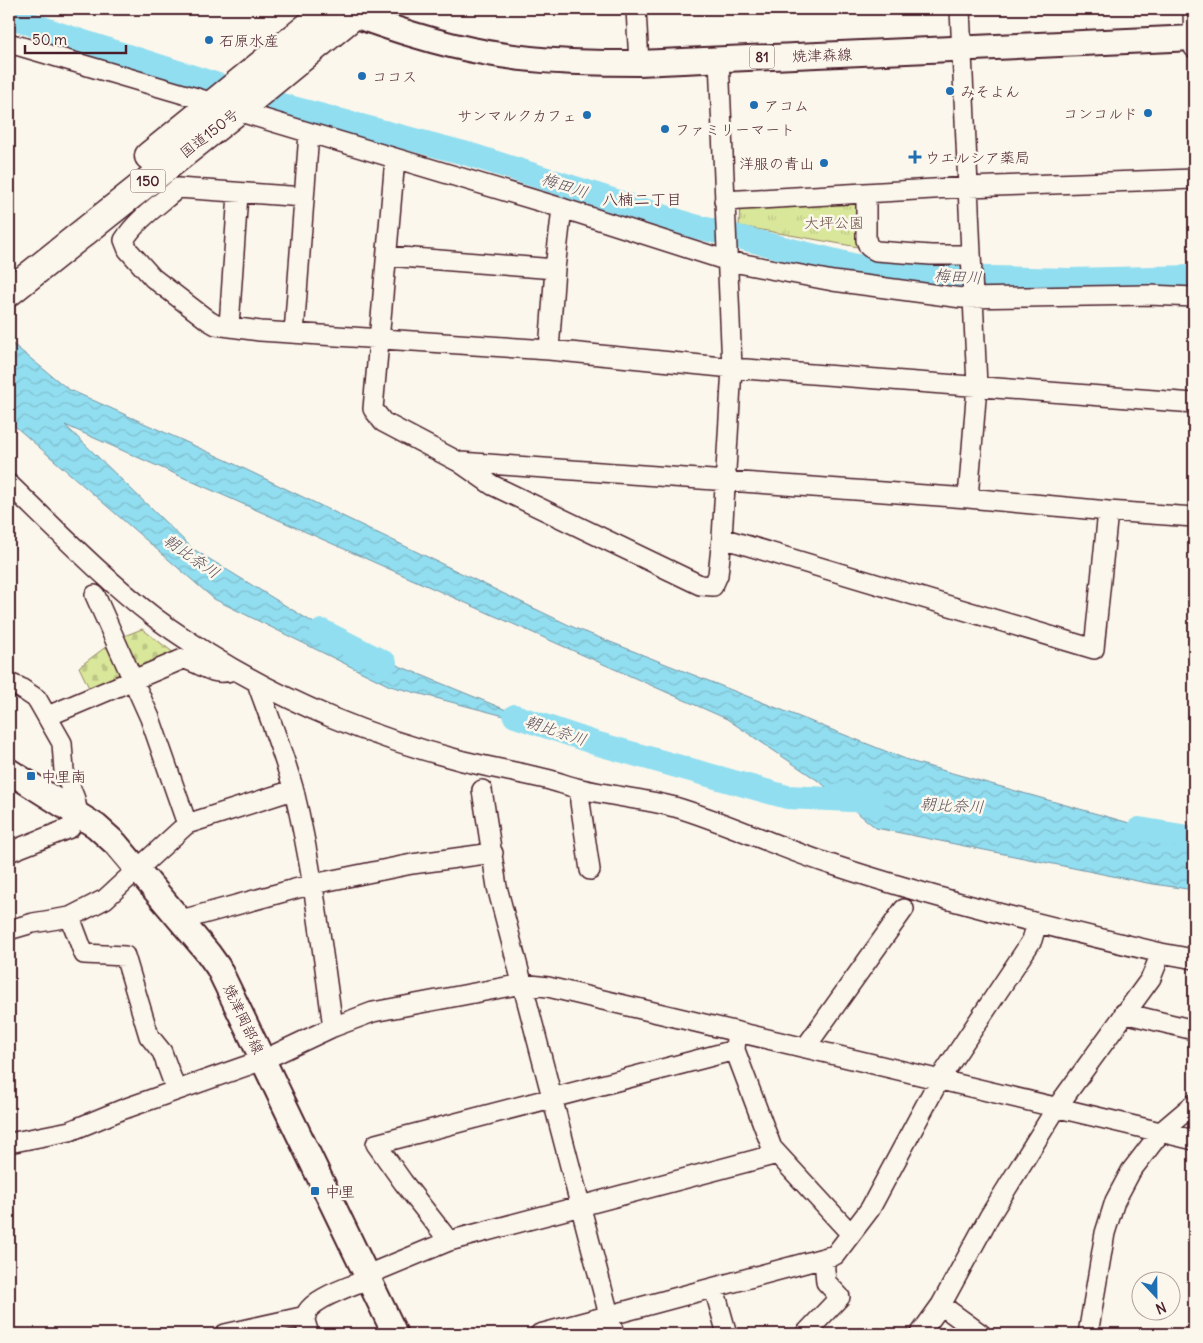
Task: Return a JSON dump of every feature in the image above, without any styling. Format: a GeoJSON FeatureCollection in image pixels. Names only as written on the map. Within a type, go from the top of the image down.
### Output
{"type":"FeatureCollection","features":[{"type":"Feature","properties":{"kind":"highway","name":"国道150号"},"geometry":{"type":"LineString","coordinates":[[9,292],[63,237],[345,10]]}},
{"type":"Feature","properties":{"kind":"highway","name":"国道150号"},"geometry":{"type":"LineString","coordinates":[[9,270],[63,237]]}},
{"type":"Feature","properties":{"kind":"main road","name":"焼津森線"},"geometry":{"type":"LineString","coordinates":[[345,10],[390,28],[486,53],[527,59],[578,63],[639,63],[1194,38]]}},
{"type":"Feature","properties":{"kind":"main road","name":"焼津岡部線"},"geometry":{"type":"LineString","coordinates":[[9,771],[96,826],[116,844],[181,920],[218,967],[395,1334]]}},
{"type":"Feature","properties":{"kind":"street"},"geometry":{"type":"LineString","coordinates":[[636,9],[639,63]]}},
{"type":"Feature","properties":{"kind":"street"},"geometry":{"type":"LineString","coordinates":[[960,9],[977,386],[968,498]]}},
{"type":"Feature","properties":{"kind":"street"},"geometry":{"type":"LineString","coordinates":[[1192,9],[1194,48]]}},
{"type":"Feature","properties":{"kind":"street"},"geometry":{"type":"LineString","coordinates":[[9,43],[229,104],[309,133],[727,256],[833,281],[973,294],[1194,297]]}},
{"type":"Feature","properties":{"kind":"street"},"geometry":{"type":"LineString","coordinates":[[395,159],[388,256],[373,409],[383,422],[459,462],[492,486],[700,585],[713,586],[718,575],[722,538],[732,368],[719,59]]}},
{"type":"Feature","properties":{"kind":"street"},"geometry":{"type":"LineString","coordinates":[[294,333],[309,133]]}},
{"type":"Feature","properties":{"kind":"street"},"geometry":{"type":"LineString","coordinates":[[725,205],[866,193],[968,187],[1194,178]]}},
{"type":"Feature","properties":{"kind":"street"},"geometry":{"type":"LineString","coordinates":[[304,197],[238,194],[178,188],[128,233],[124,240],[128,250],[153,278],[216,326],[549,350],[732,368],[1194,403]]}},
{"type":"Feature","properties":{"kind":"street"},"geometry":{"type":"LineString","coordinates":[[866,193],[866,240],[869,247],[876,251],[906,254],[971,257]]}},
{"type":"Feature","properties":{"kind":"street"},"geometry":{"type":"LineString","coordinates":[[229,326],[238,194]]}},
{"type":"Feature","properties":{"kind":"street"},"geometry":{"type":"LineString","coordinates":[[549,350],[562,208]]}},
{"type":"Feature","properties":{"kind":"street"},"geometry":{"type":"LineString","coordinates":[[388,256],[555,269]]}},
{"type":"Feature","properties":{"kind":"street"},"geometry":{"type":"LineString","coordinates":[[459,462],[968,498],[1194,517]]}},
{"type":"Feature","properties":{"kind":"street"},"geometry":{"type":"LineString","coordinates":[[9,484],[100,572],[155,618],[257,684],[354,727],[465,761],[550,780],[580,789],[643,799],[671,806],[836,867],[938,897],[1037,923],[1161,953],[1194,959]]}},
{"type":"Feature","properties":{"kind":"street"},"geometry":{"type":"LineString","coordinates":[[722,538],[1094,649],[1108,511]]}},
{"type":"Feature","properties":{"kind":"street"},"geometry":{"type":"LineString","coordinates":[[95,595],[150,718],[187,824]]}},
{"type":"Feature","properties":{"kind":"street"},"geometry":{"type":"LineString","coordinates":[[48,716],[184,659],[216,672],[224,673],[234,670]]}},
{"type":"Feature","properties":{"kind":"street"},"geometry":{"type":"LineString","coordinates":[[9,684],[19,687],[37,699],[48,716],[62,743],[64,772],[75,800],[78,814],[70,828],[9,852]]}},
{"type":"Feature","properties":{"kind":"street"},"geometry":{"type":"LineString","coordinates":[[257,684],[293,790],[313,884],[333,1028]]}},
{"type":"Feature","properties":{"kind":"street"},"geometry":{"type":"LineString","coordinates":[[580,789],[580,802],[590,870]]}},
{"type":"Feature","properties":{"kind":"street"},"geometry":{"type":"LineString","coordinates":[[9,930],[33,923],[70,917],[105,899],[187,824],[293,790]]}},
{"type":"Feature","properties":{"kind":"street"},"geometry":{"type":"LineString","coordinates":[[482,790],[497,887],[554,1098],[614,1334]]}},
{"type":"Feature","properties":{"kind":"street"},"geometry":{"type":"LineString","coordinates":[[181,920],[313,884],[412,864],[493,853]]}},
{"type":"Feature","properties":{"kind":"street"},"geometry":{"type":"LineString","coordinates":[[805,1048],[904,909]]}},
{"type":"Feature","properties":{"kind":"street"},"geometry":{"type":"LineString","coordinates":[[70,917],[84,954],[125,956],[149,1036],[162,1052],[176,1090]]}},
{"type":"Feature","properties":{"kind":"street"},"geometry":{"type":"LineString","coordinates":[[540,1334],[835,1255],[870,1209],[939,1080],[1032,940],[1037,923]]}},
{"type":"Feature","properties":{"kind":"street"},"geometry":{"type":"LineString","coordinates":[[920,1334],[942,1305],[989,1218],[1057,1107],[1151,978],[1161,953]]}},
{"type":"Feature","properties":{"kind":"street"},"geometry":{"type":"LineString","coordinates":[[9,1143],[70,1131],[176,1090],[263,1060],[373,1012],[522,984],[548,987],[736,1041],[805,1048],[1194,1140]]}},
{"type":"Feature","properties":{"kind":"street"},"geometry":{"type":"LineString","coordinates":[[1124,1013],[1194,1030]]}},
{"type":"Feature","properties":{"kind":"street"},"geometry":{"type":"LineString","coordinates":[[449,1241],[402,1182],[376,1144],[554,1098],[736,1041]]}},
{"type":"Feature","properties":{"kind":"street"},"geometry":{"type":"LineString","coordinates":[[736,1041],[772,1148],[851,1234]]}},
{"type":"Feature","properties":{"kind":"street"},"geometry":{"type":"LineString","coordinates":[[1088,1334],[1105,1233],[1115,1201],[1131,1171],[1161,1132],[1194,1104]]}},
{"type":"Feature","properties":{"kind":"street"},"geometry":{"type":"LineString","coordinates":[[225,1334],[307,1325],[309,1309],[323,1298],[449,1241],[777,1154]]}},
{"type":"Feature","properties":{"kind":"street"},"geometry":{"type":"LineString","coordinates":[[805,1334],[840,1297],[826,1282],[824,1259]]}},
{"type":"Feature","properties":{"kind":"street"},"geometry":{"type":"LineString","coordinates":[[714,1288],[727,1334]]}},
{"type":"Feature","properties":{"kind":"street"},"geometry":{"type":"LineString","coordinates":[[942,1305],[981,1334]]}},
{"type":"Feature","properties":{"kind":"green space","name":"大坪公園"},"geometry":{"type":"Polygon","coordinates":[[[854,201],[858,206],[858,247],[739,226],[740,204],[854,201]]]}},
{"type":"Feature","properties":{"kind":"green space"},"geometry":{"type":"Polygon","coordinates":[[[142,629],[178,656],[135,674],[119,638],[142,629]]]}},
{"type":"Feature","properties":{"kind":"green space"},"geometry":{"type":"Polygon","coordinates":[[[111,643],[127,677],[91,692],[79,667],[111,643]]]}},
{"type":"Feature","properties":{"kind":"water"},"geometry":{"type":"Polygon","coordinates":[[[9,341],[68,389],[226,460],[575,628],[913,762],[1172,835],[1194,838],[1194,890],[1147,883],[876,828],[820,782],[727,719],[65,425],[193,549],[353,647],[550,728],[390,686],[214,599],[9,421],[9,341]]]}},
{"type":"Feature","properties":{"kind":"waterway","name":"梅田川"},"geometry":{"type":"LineString","coordinates":[[9,16],[65,36],[274,103],[468,154],[694,226],[856,266],[952,277],[1070,280],[1194,277]]}},
{"type":"Feature","properties":{"kind":"waterway","name":"朝比奈川"},"geometry":{"type":"LineString","coordinates":[[322,631],[385,663]]}},
{"type":"Feature","properties":{"kind":"waterway","name":"朝比奈川"},"geometry":{"type":"LineString","coordinates":[[515,716],[595,743],[787,797],[873,801]]}},
{"type":"Feature","properties":{"kind":"waterway","name":"朝比奈川"},"geometry":{"type":"LineString","coordinates":[[1139,829],[1194,838]]}},
{"type":"Feature","properties":{"kind":"place","name":"石原水産"},"geometry":{"type":"Point","coordinates":[209,40]}},
{"type":"Feature","properties":{"kind":"place","name":"ココス"},"geometry":{"type":"Point","coordinates":[362,76]}},
{"type":"Feature","properties":{"kind":"place","name":"みそよん"},"geometry":{"type":"Point","coordinates":[950,91]}},
{"type":"Feature","properties":{"kind":"place","name":"アコム"},"geometry":{"type":"Point","coordinates":[754,105]}},
{"type":"Feature","properties":{"kind":"place","name":"コンコルド"},"geometry":{"type":"Point","coordinates":[1148,113]}},
{"type":"Feature","properties":{"kind":"place","name":"サンマルクカフェ"},"geometry":{"type":"Point","coordinates":[587,115]}},
{"type":"Feature","properties":{"kind":"place","name":"ファミリーマート"},"geometry":{"type":"Point","coordinates":[665,129]}},
{"type":"Feature","properties":{"kind":"place","name":"ウエルシア薬局"},"geometry":{"type":"Point","coordinates":[915,157]}},
{"type":"Feature","properties":{"kind":"place","name":"洋服の青山"},"geometry":{"type":"Point","coordinates":[824,163]}},
{"type":"Feature","properties":{"kind":"place","name":"中里南"},"geometry":{"type":"Point","coordinates":[31,776]}},
{"type":"Feature","properties":{"kind":"place","name":"中里"},"geometry":{"type":"Point","coordinates":[315,1191]}},
{"type":"Feature","properties":{"kind":"district","name":"八楠二丁目"},"geometry":{"type":"Point","coordinates":[642,199]}}]}
